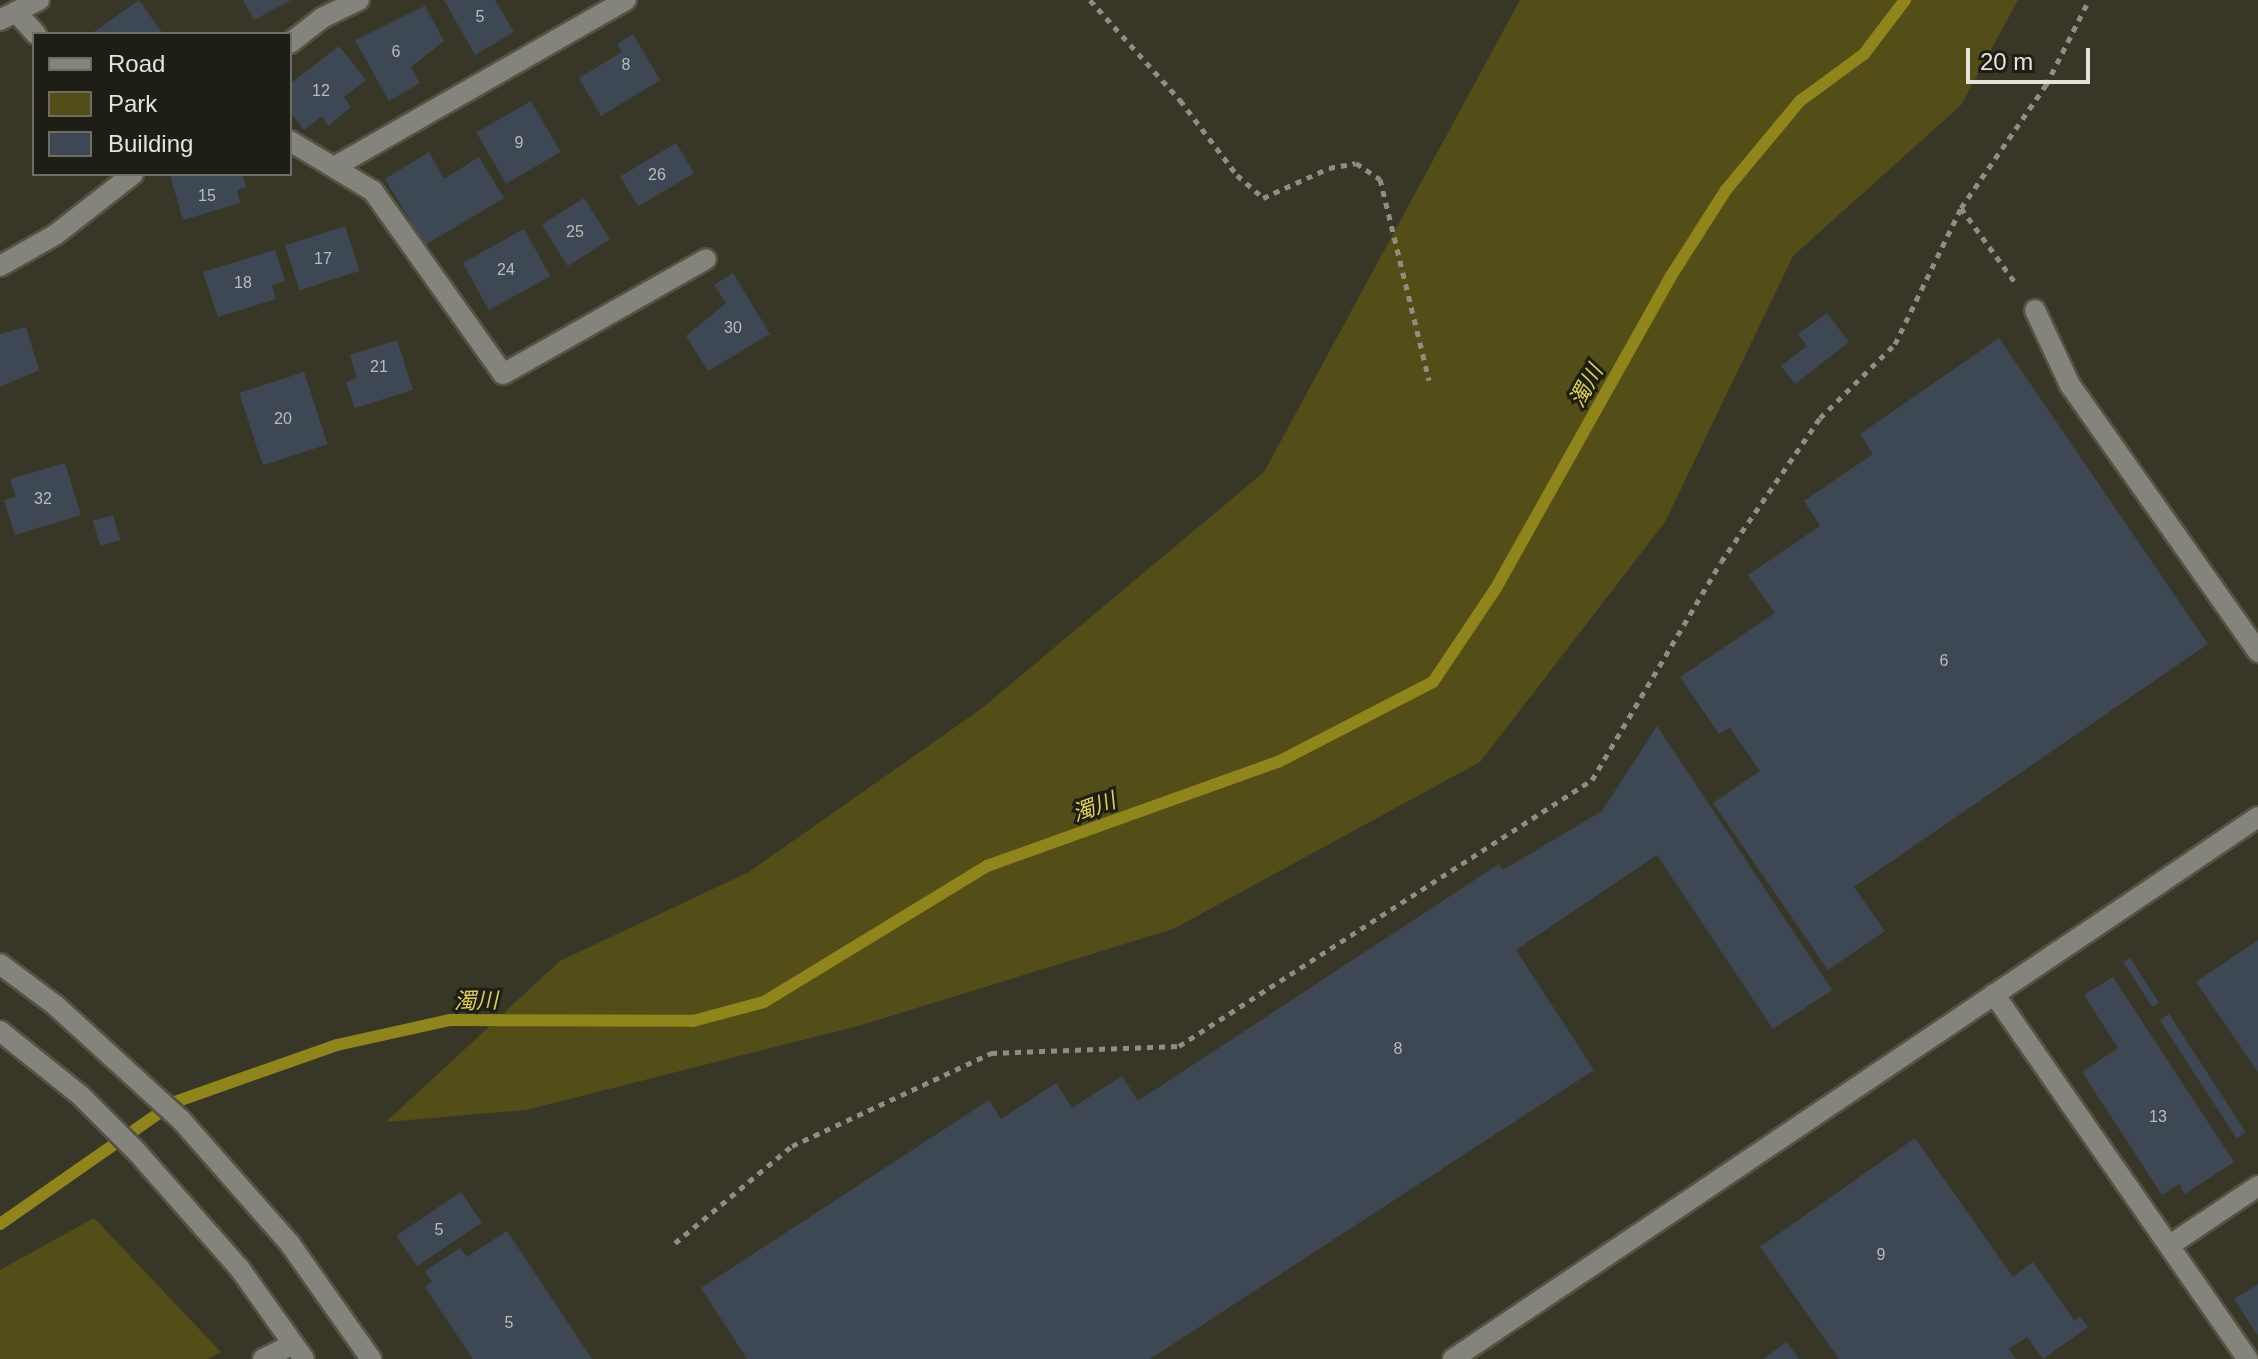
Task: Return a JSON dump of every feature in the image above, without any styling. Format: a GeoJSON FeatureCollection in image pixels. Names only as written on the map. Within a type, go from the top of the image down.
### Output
{"type":"FeatureCollection","features":[{"type":"Feature","properties":{"kind":"street"},"geometry":{"type":"LineString","coordinates":[[33,32],[8,16],[39,0]]}},
{"type":"Feature","properties":{"kind":"street"},"geometry":{"type":"LineString","coordinates":[[292,41],[322,18],[359,0]]}},
{"type":"Feature","properties":{"kind":"street"},"geometry":{"type":"LineString","coordinates":[[336,166],[626,0]]}},
{"type":"Feature","properties":{"kind":"street"},"geometry":{"type":"LineString","coordinates":[[292,142],[373,191],[503,374],[706,259]]}},
{"type":"Feature","properties":{"kind":"street"},"geometry":{"type":"LineString","coordinates":[[0,266],[55,235],[130,176]]}},
{"type":"Feature","properties":{"kind":"street"},"geometry":{"type":"LineString","coordinates":[[2035,310],[2070,385],[2258,652]]}},
{"type":"Feature","properties":{"kind":"street"},"geometry":{"type":"LineString","coordinates":[[1453,1359],[2258,817]]}},
{"type":"Feature","properties":{"kind":"street"},"geometry":{"type":"LineString","coordinates":[[0,964],[124,1065],[233,1175],[290,1244],[371,1359]]}},
{"type":"Feature","properties":{"kind":"street"},"geometry":{"type":"LineString","coordinates":[[1994,994],[2248,1359]]}},
{"type":"Feature","properties":{"kind":"street"},"geometry":{"type":"LineString","coordinates":[[0,1031],[80,1095],[186,1205],[299,1352],[263,1359]]}},
{"type":"Feature","properties":{"kind":"street"},"geometry":{"type":"LineString","coordinates":[[2170,1245],[2258,1186]]}},
{"type":"Feature","properties":{"kind":"path"},"geometry":{"type":"LineString","coordinates":[[1090,0],[1180,100],[1237,175],[1263,198],[1329,168],[1356,163],[1380,179],[1429,380]]}},
{"type":"Feature","properties":{"kind":"path"},"geometry":{"type":"LineString","coordinates":[[675,1243],[792,1146],[991,1053],[1179,1046],[1592,780],[1721,562],[1820,418],[1895,344],[1961,208],[2046,85],[2089,0]]}},
{"type":"Feature","properties":{"kind":"path"},"geometry":{"type":"LineString","coordinates":[[1961,208],[2035,310]]}},
{"type":"Feature","properties":{"kind":"green space"},"geometry":{"type":"Polygon","coordinates":[[[1520,0],[2018,0],[1961,105],[1793,256],[1665,522],[1480,762],[1173,929],[858,1026],[526,1110],[386,1122],[560,961],[749,872],[981,709],[1264,472],[1520,0]]]}},
{"type":"Feature","properties":{"kind":"green space"},"geometry":{"type":"Polygon","coordinates":[[[94,1218],[221,1352],[207,1359],[0,1359],[0,1270],[94,1218]]]}},
{"type":"Feature","properties":{"kind":"building"},"geometry":{"type":"Polygon","coordinates":[[[139,0],[162,32],[94,32],[139,0]]]}},
{"type":"Feature","properties":{"kind":"building"},"geometry":{"type":"Polygon","coordinates":[[[243,0],[291,0],[254,20],[243,0]]]}},
{"type":"Feature","properties":{"kind":"building"},"geometry":{"type":"Polygon","coordinates":[[[444,0],[495,0],[514,32],[475,55],[444,0]]]}},
{"type":"Feature","properties":{"kind":"building"},"geometry":{"type":"Polygon","coordinates":[[[425,6],[444,41],[411,67],[420,83],[389,101],[355,40],[425,6]]]}},
{"type":"Feature","properties":{"kind":"building"},"geometry":{"type":"Polygon","coordinates":[[[633,34],[660,80],[601,116],[579,78],[622,52],[617,44],[633,34]]]}},
{"type":"Feature","properties":{"kind":"building"},"geometry":{"type":"Polygon","coordinates":[[[339,46],[366,80],[344,97],[351,107],[328,126],[322,116],[304,130],[292,115],[292,82],[339,46]]]}},
{"type":"Feature","properties":{"kind":"building"},"geometry":{"type":"Polygon","coordinates":[[[531,101],[560,152],[506,184],[476,132],[531,101]]]}},
{"type":"Feature","properties":{"kind":"building"},"geometry":{"type":"Polygon","coordinates":[[[676,143],[694,173],[638,206],[620,176],[676,143]]]}},
{"type":"Feature","properties":{"kind":"building"},"geometry":{"type":"Polygon","coordinates":[[[429,152],[444,179],[479,157],[504,198],[425,245],[385,179],[429,152]]]}},
{"type":"Feature","properties":{"kind":"building"},"geometry":{"type":"Polygon","coordinates":[[[170,176],[243,176],[246,187],[237,190],[240,203],[183,220],[170,176]]]}},
{"type":"Feature","properties":{"kind":"building"},"geometry":{"type":"Polygon","coordinates":[[[584,198],[610,240],[568,266],[542,224],[584,198]]]}},
{"type":"Feature","properties":{"kind":"building"},"geometry":{"type":"Polygon","coordinates":[[[345,226],[360,271],[300,290],[285,245],[345,226]]]}},
{"type":"Feature","properties":{"kind":"building"},"geometry":{"type":"Polygon","coordinates":[[[524,229],[550,276],[489,310],[463,263],[524,229]]]}},
{"type":"Feature","properties":{"kind":"building"},"geometry":{"type":"Polygon","coordinates":[[[275,250],[285,281],[272,285],[276,299],[218,317],[203,272],[275,250]]]}},
{"type":"Feature","properties":{"kind":"building"},"geometry":{"type":"Polygon","coordinates":[[[733,273],[770,334],[708,371],[686,336],[726,303],[714,285],[733,273]]]}},
{"type":"Feature","properties":{"kind":"building"},"geometry":{"type":"Polygon","coordinates":[[[1827,313],[1849,342],[1795,384],[1781,366],[1807,346],[1798,334],[1827,313]]]}},
{"type":"Feature","properties":{"kind":"building"},"geometry":{"type":"Polygon","coordinates":[[[26,327],[39,370],[0,387],[0,334],[26,327]]]}},
{"type":"Feature","properties":{"kind":"building"},"geometry":{"type":"Polygon","coordinates":[[[1999,338],[2208,644],[1854,887],[1885,931],[1828,970],[1713,803],[1760,771],[1730,728],[1719,734],[1680,677],[1775,613],[1748,575],[1820,526],[1804,501],[1873,454],[1860,434],[1999,338]]]}},
{"type":"Feature","properties":{"kind":"building"},"geometry":{"type":"Polygon","coordinates":[[[397,340],[413,390],[355,408],[346,382],[357,378],[350,355],[397,340]]]}},
{"type":"Feature","properties":{"kind":"building"},"geometry":{"type":"Polygon","coordinates":[[[304,372],[327,444],[263,465],[239,393],[304,372]]]}},
{"type":"Feature","properties":{"kind":"building"},"geometry":{"type":"Polygon","coordinates":[[[65,463],[81,515],[15,535],[4,500],[16,497],[10,479],[65,463]]]}},
{"type":"Feature","properties":{"kind":"building"},"geometry":{"type":"Polygon","coordinates":[[[113,515],[120,540],[100,546],[93,521],[113,515]]]}},
{"type":"Feature","properties":{"kind":"building"},"geometry":{"type":"Polygon","coordinates":[[[1657,726],[1832,990],[1773,1029],[1657,855],[1516,950],[1594,1070],[1150,1359],[747,1359],[701,1288],[989,1100],[1001,1119],[1056,1083],[1072,1108],[1122,1076],[1138,1101],[1499,864],[1503,870],[1602,811],[1657,726]]]}},
{"type":"Feature","properties":{"kind":"building"},"geometry":{"type":"Polygon","coordinates":[[[2258,940],[2258,1072],[2196,982],[2258,940]]]}},
{"type":"Feature","properties":{"kind":"building"},"geometry":{"type":"Polygon","coordinates":[[[2130,958],[2159,1002],[2152,1007],[2123,962],[2130,958]]]}},
{"type":"Feature","properties":{"kind":"building"},"geometry":{"type":"Polygon","coordinates":[[[2113,977],[2234,1162],[2185,1194],[2179,1184],[2162,1195],[2082,1072],[2118,1048],[2084,995],[2113,977]]]}},
{"type":"Feature","properties":{"kind":"building"},"geometry":{"type":"Polygon","coordinates":[[[2169,1014],[2246,1132],[2237,1138],[2160,1020],[2169,1014]]]}},
{"type":"Feature","properties":{"kind":"building"},"geometry":{"type":"Polygon","coordinates":[[[1915,1138],[2013,1277],[2033,1262],[2075,1321],[2080,1316],[2088,1327],[2043,1359],[2027,1337],[2009,1349],[2016,1359],[1839,1359],[1760,1247],[1915,1138]]]}},
{"type":"Feature","properties":{"kind":"building"},"geometry":{"type":"Polygon","coordinates":[[[461,1192],[482,1223],[417,1266],[396,1236],[461,1192]]]}},
{"type":"Feature","properties":{"kind":"building"},"geometry":{"type":"Polygon","coordinates":[[[507,1231],[592,1359],[473,1359],[425,1287],[432,1282],[425,1271],[460,1248],[467,1257],[507,1231]]]}},
{"type":"Feature","properties":{"kind":"building"},"geometry":{"type":"Polygon","coordinates":[[[2258,1284],[2258,1336],[2234,1299],[2258,1284]]]}},
{"type":"Feature","properties":{"kind":"building"},"geometry":{"type":"Polygon","coordinates":[[[1787,1342],[1799,1359],[1763,1359],[1787,1342]]]}},
{"type":"Feature","properties":{"kind":"waterway","name":"濁川"},"geometry":{"type":"LineString","coordinates":[[0,1224],[175,1102],[337,1045],[450,1020],[693,1021],[764,1002],[987,866],[1278,762],[1433,682],[1496,588],[1671,276],[1726,190],[1800,101],[1864,54],[1905,0]]}}]}
